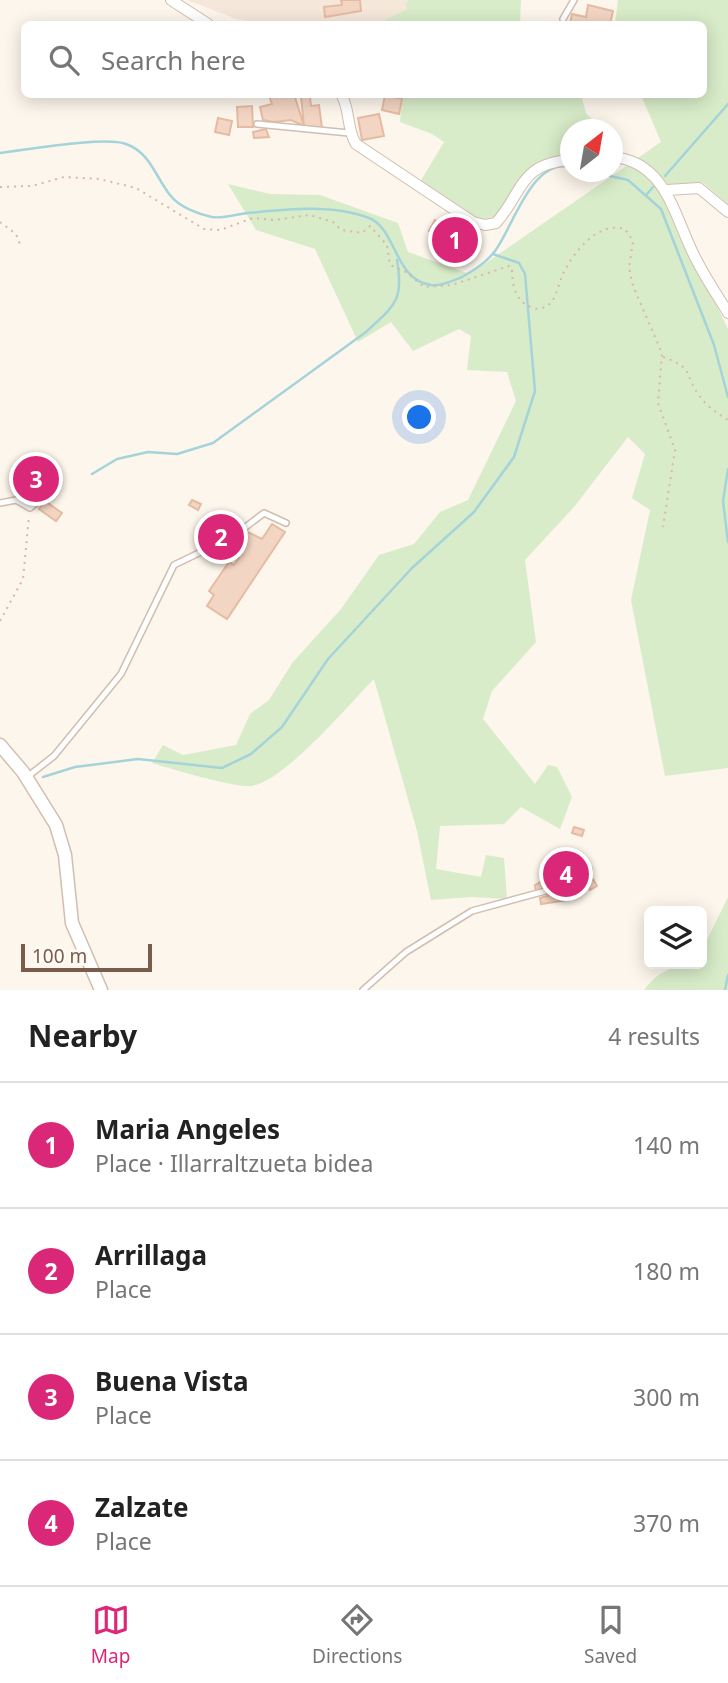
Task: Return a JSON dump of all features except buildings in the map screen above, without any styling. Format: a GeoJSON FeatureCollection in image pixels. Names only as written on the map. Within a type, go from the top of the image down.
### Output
{"type":"FeatureCollection","features":[{"type":"Feature","properties":{"kind":"street"},"geometry":{"type":"LineString","coordinates":[[171,0],[203,21]]}},
{"type":"Feature","properties":{"kind":"street"},"geometry":{"type":"LineString","coordinates":[[343,98],[349,107],[349,133],[356,144],[472,222],[485,225],[496,223],[533,170],[544,164],[560,162]]}},
{"type":"Feature","properties":{"kind":"street"},"geometry":{"type":"LineString","coordinates":[[623,159],[635,161],[667,190],[696,260],[728,313]]}},
{"type":"Feature","properties":{"kind":"street"},"geometry":{"type":"LineString","coordinates":[[667,190],[699,188],[728,212]]}},
{"type":"Feature","properties":{"kind":"street"},"geometry":{"type":"LineString","coordinates":[[0,745],[27,777],[57,825],[63,842],[72,923],[101,990]]}},
{"type":"Feature","properties":{"kind":"lane"},"geometry":{"type":"LineString","coordinates":[[563,19],[574,0]]}},
{"type":"Feature","properties":{"kind":"lane"},"geometry":{"type":"LineString","coordinates":[[257,124],[349,133]]}},
{"type":"Feature","properties":{"kind":"lane"},"geometry":{"type":"LineString","coordinates":[[0,502],[16,499],[30,508],[56,486]]}},
{"type":"Feature","properties":{"kind":"lane"},"geometry":{"type":"LineString","coordinates":[[27,777],[54,756],[121,674],[174,565],[205,550],[230,550],[243,529],[264,513],[286,523]]}},
{"type":"Feature","properties":{"kind":"lane"},"geometry":{"type":"LineString","coordinates":[[363,990],[406,952],[472,912],[560,887],[579,890],[589,869]]}},
{"type":"Feature","properties":{"kind":"path"},"geometry":{"type":"LineString","coordinates":[[0,187],[32,186],[64,177],[130,186],[190,223],[209,230],[220,230],[249,219],[310,215],[333,222],[343,231],[362,233],[370,226],[387,245],[390,265],[406,272],[424,287],[452,285],[509,266],[512,268],[516,295],[527,306],[538,310],[554,300],[569,264],[596,233],[606,227],[618,227],[632,236],[630,275],[657,335],[663,356],[658,403],[676,458],[664,505],[663,527]]}},
{"type":"Feature","properties":{"kind":"path"},"geometry":{"type":"LineString","coordinates":[[0,222],[16,234],[20,244]]}},
{"type":"Feature","properties":{"kind":"path"},"geometry":{"type":"LineString","coordinates":[[663,356],[677,362],[687,371],[699,396],[728,421]]}},
{"type":"Feature","properties":{"kind":"path"},"geometry":{"type":"LineString","coordinates":[[0,621],[23,579],[30,508]]}},
{"type":"Feature","properties":{"kind":"shaded area"},"geometry":{"type":"Polygon","coordinates":[[[187,0],[409,0],[405,4],[407,9],[384,21],[236,19],[187,0]]]}},
{"type":"Feature","properties":{"kind":"green space"},"geometry":{"type":"Polygon","coordinates":[[[409,0],[521,0],[520,21],[383,21],[407,9],[405,4],[409,0]]]}},
{"type":"Feature","properties":{"kind":"green space"},"geometry":{"type":"Polygon","coordinates":[[[618,0],[728,0],[728,204],[702,182],[660,190],[728,329],[728,768],[665,776],[631,600],[650,510],[632,498],[645,454],[628,437],[574,507],[525,560],[536,642],[492,691],[483,719],[535,784],[548,765],[557,767],[572,797],[560,829],[521,807],[504,824],[440,826],[436,869],[481,877],[486,855],[504,858],[507,899],[472,897],[431,900],[417,831],[374,679],[299,756],[266,781],[243,786],[152,763],[163,745],[183,755],[236,745],[250,714],[269,700],[293,662],[341,609],[379,555],[414,544],[440,512],[468,500],[516,401],[507,372],[467,370],[471,336],[459,329],[413,351],[391,322],[358,342],[315,249],[256,230],[228,184],[270,194],[320,195],[398,223],[408,252],[470,274],[603,182],[623,182],[623,168],[661,142],[642,98],[707,98],[707,21],[615,21],[618,0]]]}},
{"type":"Feature","properties":{"kind":"green space"},"geometry":{"type":"Polygon","coordinates":[[[398,98],[582,98],[586,113],[591,119],[560,119],[560,163],[524,174],[497,216],[479,220],[420,182],[444,142],[432,134],[400,122],[402,99],[398,98]]]}},
{"type":"Feature","properties":{"kind":"green space"},"geometry":{"type":"Polygon","coordinates":[[[728,897],[728,990],[644,990],[669,970],[707,969],[707,940],[728,897]]]}},
{"type":"Feature","properties":{"kind":"waterway"},"geometry":{"type":"LineString","coordinates":[[665,176],[728,104]]}},
{"type":"Feature","properties":{"kind":"waterway"},"geometry":{"type":"LineString","coordinates":[[0,153],[115,142],[126,144],[141,153],[174,199],[201,214],[221,217],[263,211],[325,209],[369,218],[385,232],[410,274],[431,285],[462,277],[484,262],[502,240],[534,183],[545,173],[560,167]]}},
{"type":"Feature","properties":{"kind":"waterway"},"geometry":{"type":"LineString","coordinates":[[623,179],[628,180],[661,209],[714,345],[728,397]]}},
{"type":"Feature","properties":{"kind":"waterway"},"geometry":{"type":"LineString","coordinates":[[647,194],[653,187]]}},
{"type":"Feature","properties":{"kind":"waterway"},"geometry":{"type":"LineString","coordinates":[[43,777],[75,767],[138,759],[222,768],[251,754],[282,727],[328,659],[412,568],[474,512],[514,457],[535,391],[525,274],[519,263],[493,254]]}},
{"type":"Feature","properties":{"kind":"waterway"},"geometry":{"type":"LineString","coordinates":[[92,474],[117,459],[148,452],[177,454],[213,443],[366,332],[384,315],[398,294],[397,260]]}},
{"type":"Feature","properties":{"kind":"waterway"},"geometry":{"type":"LineString","coordinates":[[728,469],[723,501],[728,542]]}},
{"type":"Feature","properties":{"kind":"waterway"},"geometry":{"type":"LineString","coordinates":[[725,990],[728,975]]}},
{"type":"Feature","properties":{"kind":"place","name":"Maria Angeles"},"geometry":{"type":"Point","coordinates":[455,240]}},
{"type":"Feature","properties":{"kind":"place","name":"Buena Vista"},"geometry":{"type":"Point","coordinates":[36,479]}},
{"type":"Feature","properties":{"kind":"place","name":"Arrillaga"},"geometry":{"type":"Point","coordinates":[221,537]}},
{"type":"Feature","properties":{"kind":"place","name":"Zalzate"},"geometry":{"type":"Point","coordinates":[566,874]}}]}
